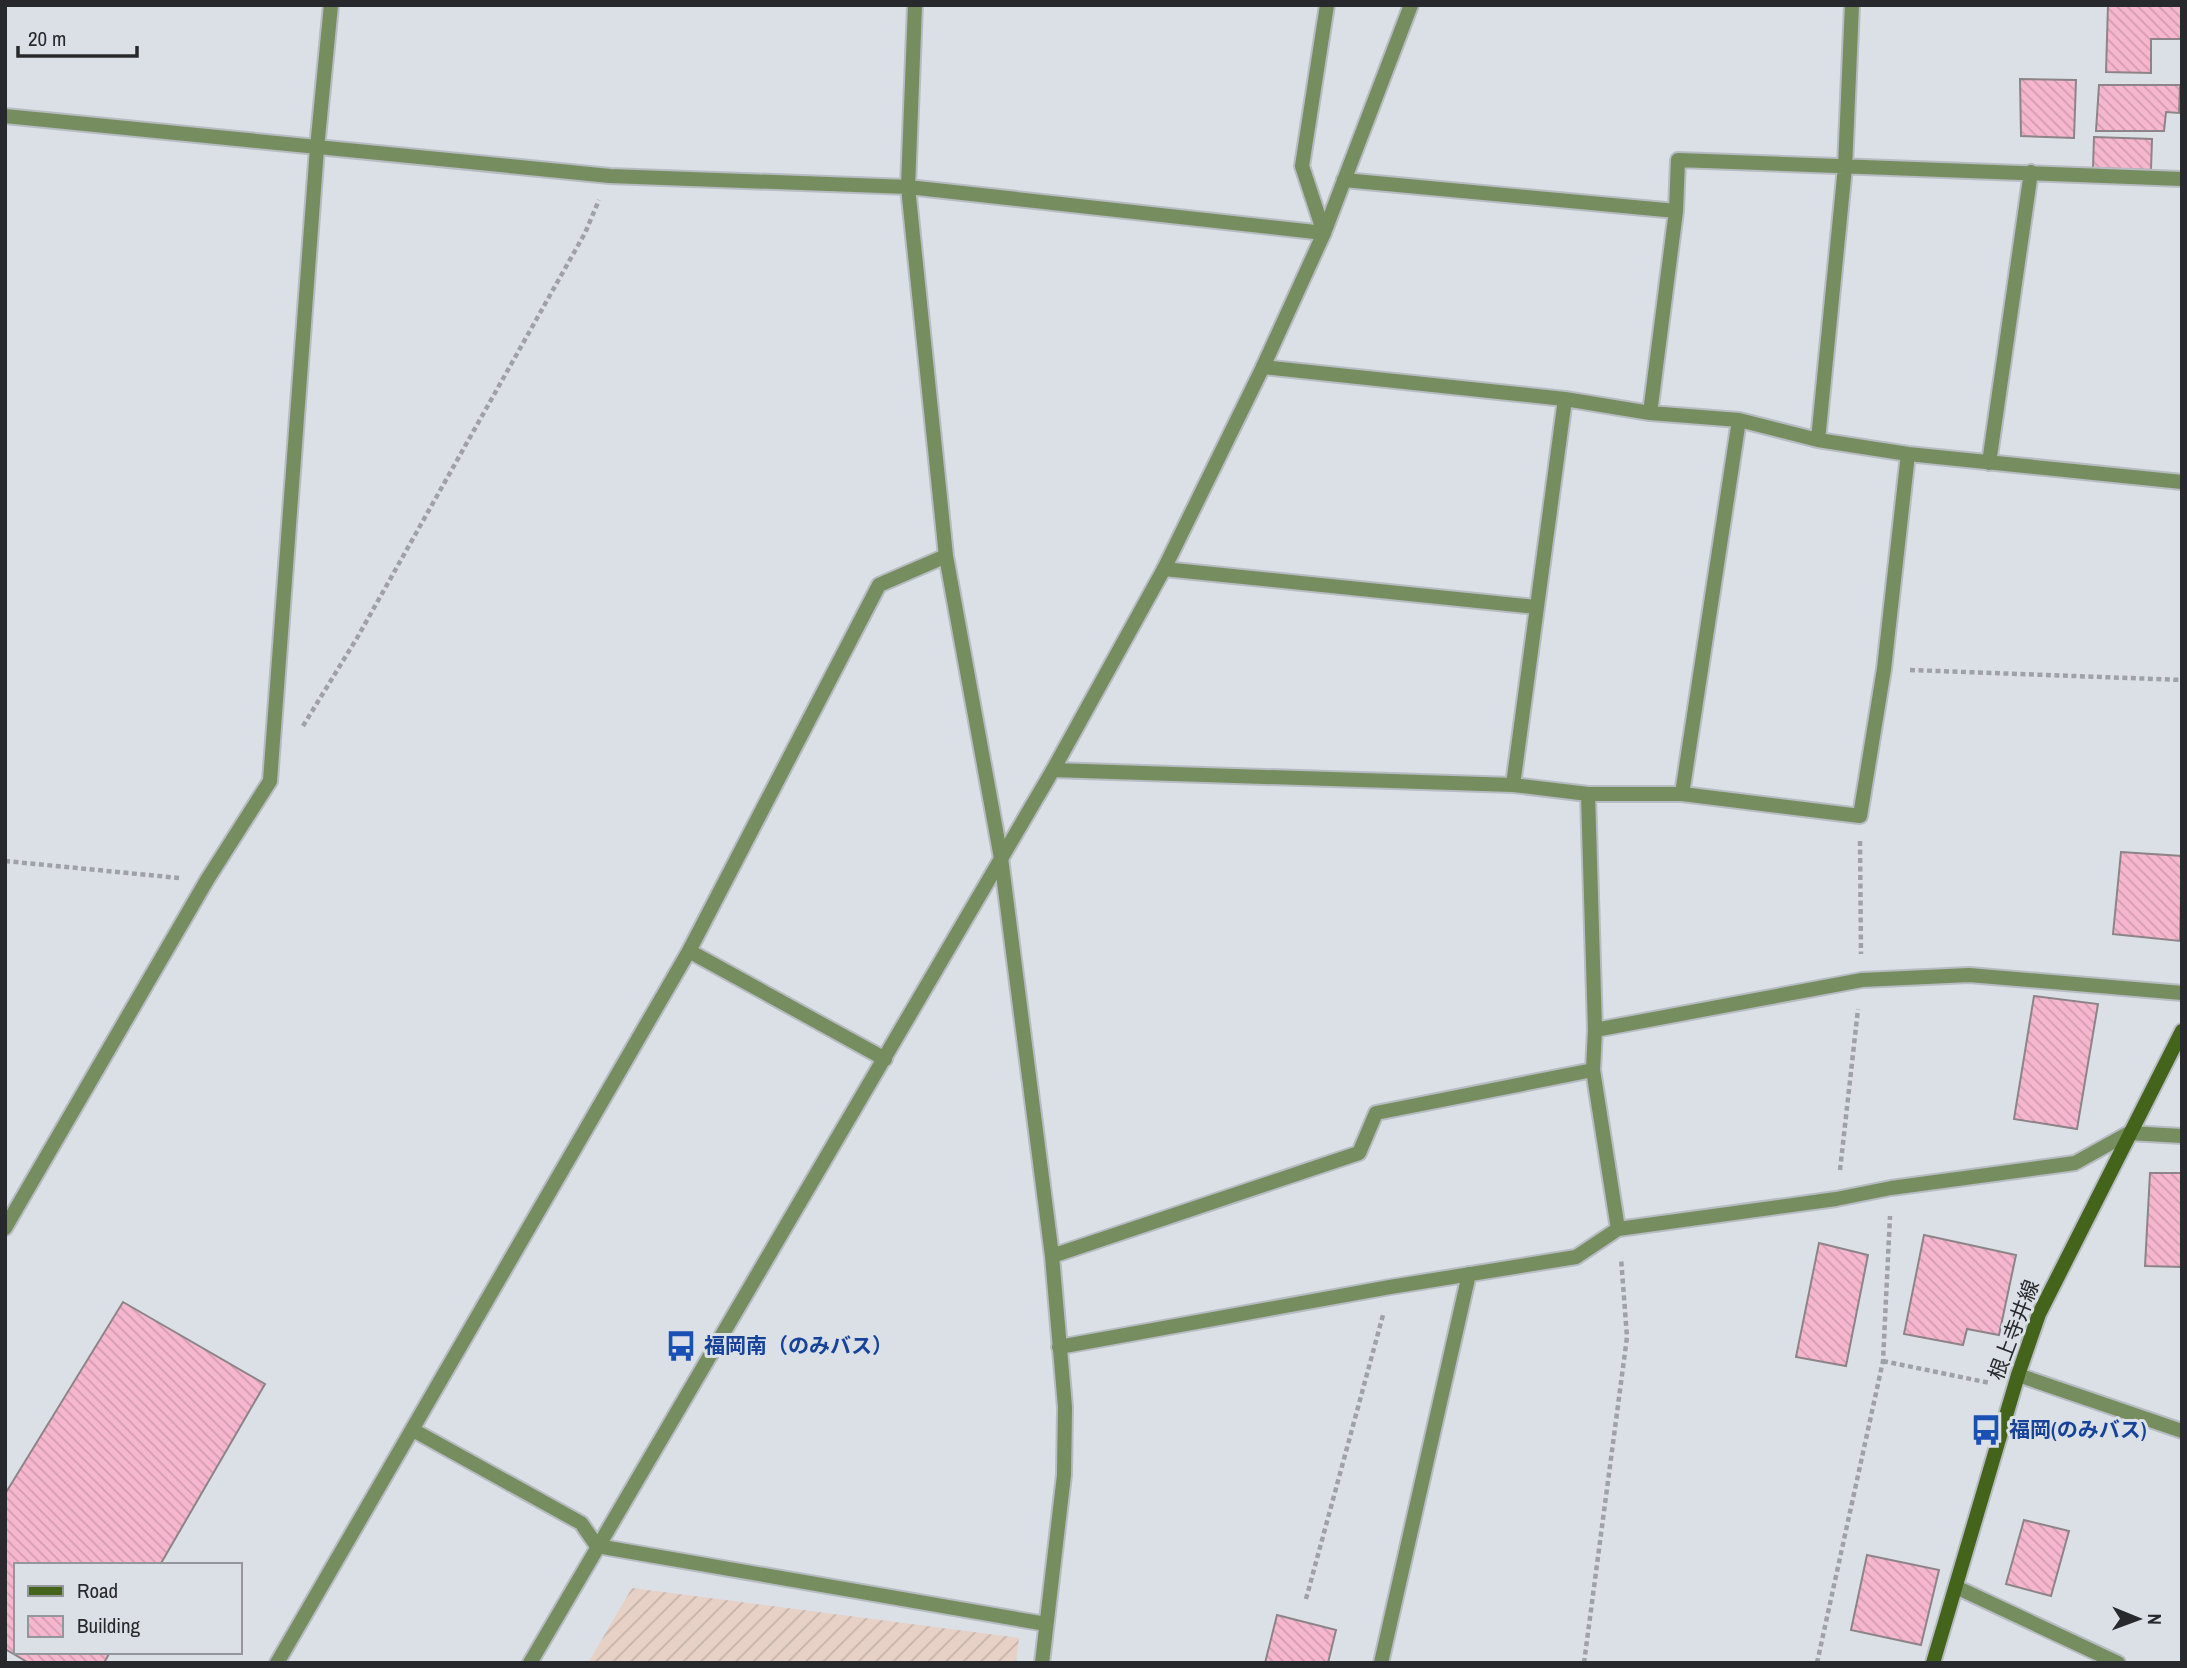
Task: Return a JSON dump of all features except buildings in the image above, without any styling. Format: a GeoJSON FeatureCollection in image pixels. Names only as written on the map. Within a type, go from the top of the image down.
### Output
{"type":"FeatureCollection","features":[{"type":"Feature","properties":{"kind":"main road","name":"根上寺井線"},"geometry":{"type":"LineString","coordinates":[[1933,1663],[2016,1381],[2039,1314],[2182,1031]]}},
{"type":"Feature","properties":{"kind":"street"},"geometry":{"type":"LineString","coordinates":[[5,1228],[207,880],[270,781],[317,148],[331,5]]}},
{"type":"Feature","properties":{"kind":"street"},"geometry":{"type":"LineString","coordinates":[[915,5],[908,187],[946,556],[1000,858],[1052,1256],[1065,1407],[1063,1475],[1042,1663]]}},
{"type":"Feature","properties":{"kind":"street"},"geometry":{"type":"LineString","coordinates":[[1324,233],[1302,166],[1327,5]]}},
{"type":"Feature","properties":{"kind":"street"},"geometry":{"type":"LineString","coordinates":[[530,1663],[1053,770],[1164,569],[1263,367],[1324,233],[1411,5]]}},
{"type":"Feature","properties":{"kind":"street"},"geometry":{"type":"LineString","coordinates":[[1818,440],[1845,167],[1852,5]]}},
{"type":"Feature","properties":{"kind":"street"},"geometry":{"type":"LineString","coordinates":[[5,116],[610,176],[908,187],[1324,233]]}},
{"type":"Feature","properties":{"kind":"street"},"geometry":{"type":"LineString","coordinates":[[1650,413],[1676,211],[1678,160],[2182,179]]}},
{"type":"Feature","properties":{"kind":"street"},"geometry":{"type":"LineString","coordinates":[[1989,463],[2031,172]]}},
{"type":"Feature","properties":{"kind":"street"},"geometry":{"type":"LineString","coordinates":[[1344,180],[1676,211]]}},
{"type":"Feature","properties":{"kind":"street"},"geometry":{"type":"LineString","coordinates":[[1263,367],[1565,399],[1650,413],[1739,420],[1818,440],[1908,454],[2182,482]]}},
{"type":"Feature","properties":{"kind":"street"},"geometry":{"type":"LineString","coordinates":[[1513,785],[1565,399]]}},
{"type":"Feature","properties":{"kind":"street"},"geometry":{"type":"LineString","coordinates":[[1682,794],[1739,420]]}},
{"type":"Feature","properties":{"kind":"street"},"geometry":{"type":"LineString","coordinates":[[1053,770],[1513,785],[1588,794],[1682,794],[1860,816],[1884,669],[1908,454]]}},
{"type":"Feature","properties":{"kind":"street"},"geometry":{"type":"LineString","coordinates":[[277,1663],[689,951],[880,585],[946,556]]}},
{"type":"Feature","properties":{"kind":"street"},"geometry":{"type":"LineString","coordinates":[[1164,569],[1536,607]]}},
{"type":"Feature","properties":{"kind":"street"},"geometry":{"type":"LineString","coordinates":[[1588,794],[1595,1030],[1593,1070],[1618,1229]]}},
{"type":"Feature","properties":{"kind":"street"},"geometry":{"type":"LineString","coordinates":[[689,951],[885,1059]]}},
{"type":"Feature","properties":{"kind":"street"},"geometry":{"type":"LineString","coordinates":[[1595,1030],[1862,980],[1969,975],[2182,993]]}},
{"type":"Feature","properties":{"kind":"street"},"geometry":{"type":"LineString","coordinates":[[1052,1256],[1359,1153],[1376,1113],[1593,1070]]}},
{"type":"Feature","properties":{"kind":"street"},"geometry":{"type":"LineString","coordinates":[[1059,1346],[1576,1256],[1618,1229],[2075,1163],[2129,1133],[2182,1136]]}},
{"type":"Feature","properties":{"kind":"street"},"geometry":{"type":"LineString","coordinates":[[1381,1663],[1469,1274]]}},
{"type":"Feature","properties":{"kind":"street"},"geometry":{"type":"LineString","coordinates":[[2016,1381],[2182,1431]]}},
{"type":"Feature","properties":{"kind":"street"},"geometry":{"type":"LineString","coordinates":[[413,1430],[581,1523],[597,1546],[1046,1624]]}},
{"type":"Feature","properties":{"kind":"street"},"geometry":{"type":"LineString","coordinates":[[1956,1587],[2118,1663]]}},
{"type":"Feature","properties":{"kind":"path"},"geometry":{"type":"LineString","coordinates":[[299,733],[357,638],[585,233],[610,176]]}},
{"type":"Feature","properties":{"kind":"path"},"geometry":{"type":"LineString","coordinates":[[1884,669],[2182,680]]}},
{"type":"Feature","properties":{"kind":"path"},"geometry":{"type":"LineString","coordinates":[[5,861],[207,880]]}},
{"type":"Feature","properties":{"kind":"path"},"geometry":{"type":"LineString","coordinates":[[1817,1663],[1883,1362],[1891,1188]]}},
{"type":"Feature","properties":{"kind":"path"},"geometry":{"type":"LineString","coordinates":[[1584,1663],[1627,1337],[1618,1229]]}},
{"type":"Feature","properties":{"kind":"path"},"geometry":{"type":"LineString","coordinates":[[1306,1599],[1390,1287]]}},
{"type":"Feature","properties":{"kind":"path"},"geometry":{"type":"LineString","coordinates":[[1883,1362],[2016,1381]]}},
{"type":"Feature","properties":{"kind":"shaded area"},"geometry":{"type":"Polygon","coordinates":[[[632,1588],[1019,1638],[1016,1663],[588,1663],[632,1588]]]}},
{"type":"Feature","properties":{"kind":"place","name":"福岡南（のみバス）"},"geometry":{"type":"Point","coordinates":[681,1346]}},
{"type":"Feature","properties":{"kind":"place","name":"福岡(のみバス)"},"geometry":{"type":"Point","coordinates":[1986,1430]}}]}
